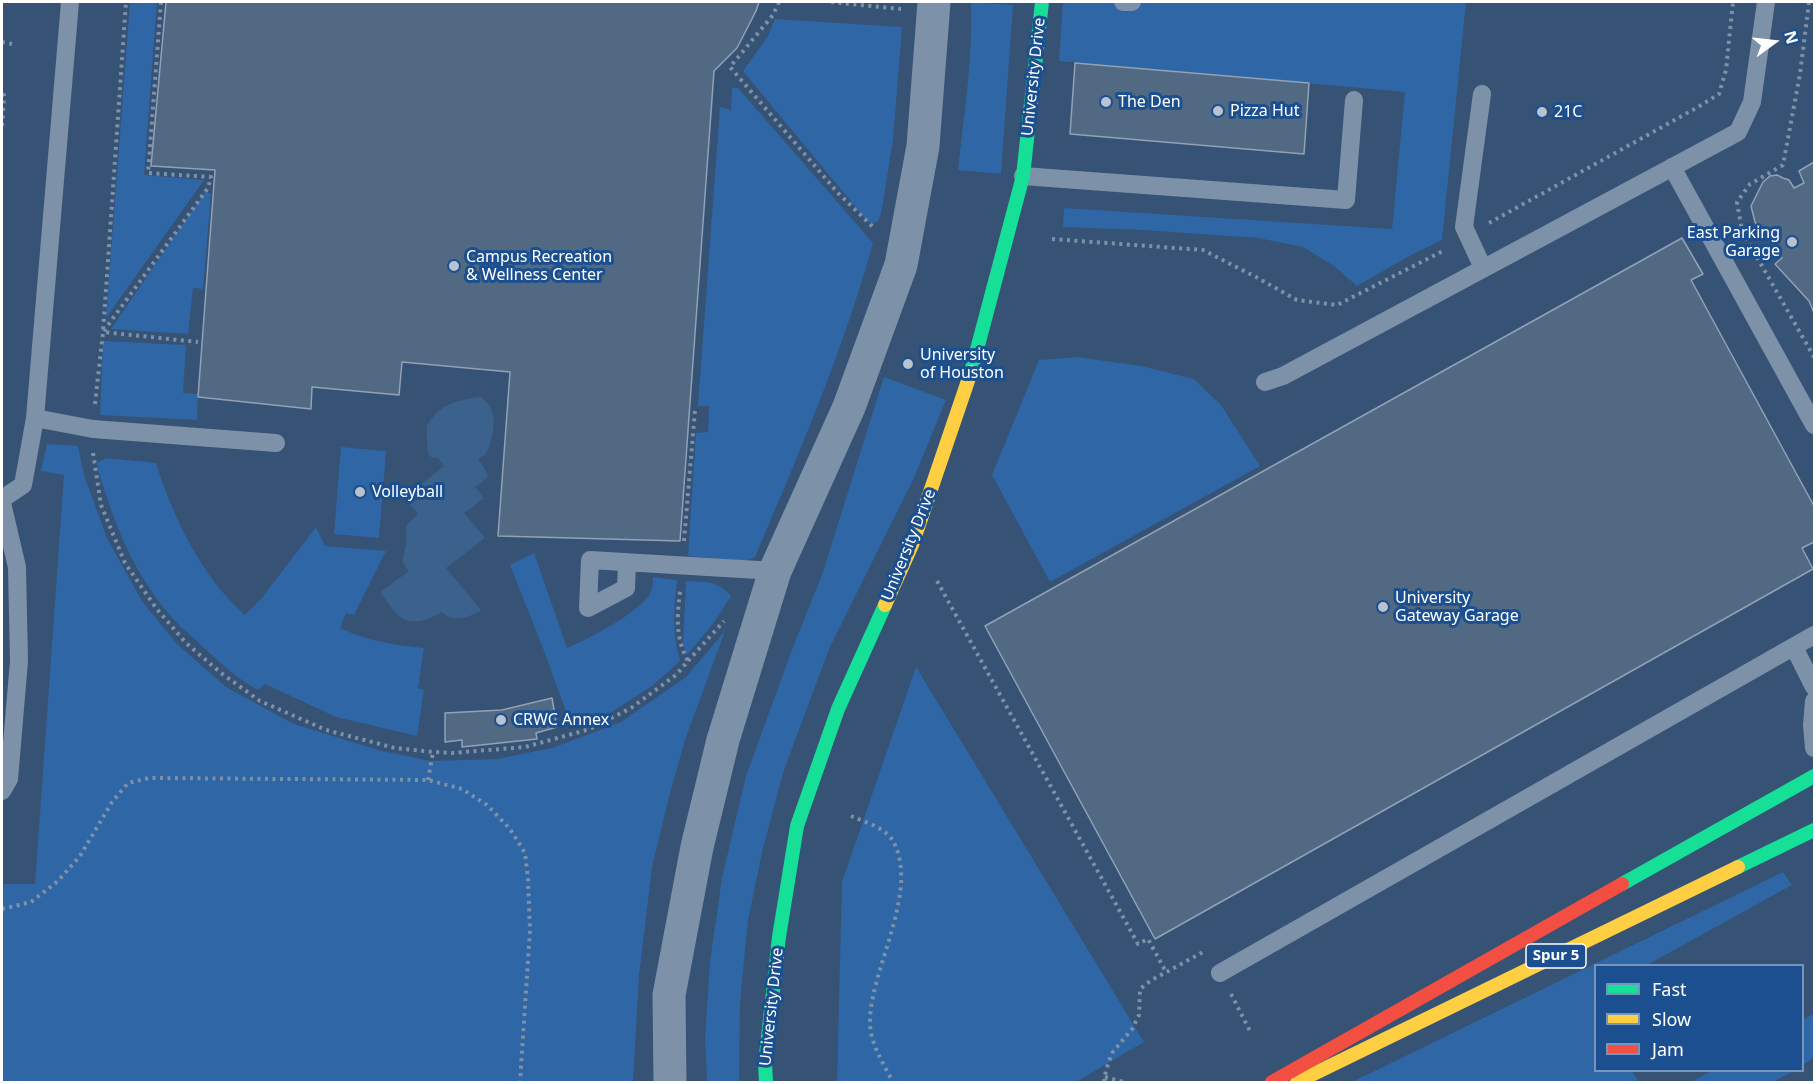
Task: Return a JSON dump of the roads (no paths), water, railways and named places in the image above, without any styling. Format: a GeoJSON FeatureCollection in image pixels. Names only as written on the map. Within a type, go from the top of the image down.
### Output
{"type":"FeatureCollection","features":[{"type":"Feature","properties":{"kind":"main road","name":"University Drive"},"geometry":{"type":"LineString","coordinates":[[766,1083],[765,1064],[779,937],[796,826],[838,709],[916,534],[968,383],[1023,177],[1040,39],[1042,2]]}},
{"type":"Feature","properties":{"kind":"main road","name":"Spur 5"},"geometry":{"type":"LineString","coordinates":[[1272,1083],[1815,776]]}},
{"type":"Feature","properties":{"kind":"main road","name":"Spur 5"},"geometry":{"type":"LineString","coordinates":[[1297,1083],[1815,830]]}},
{"type":"Feature","properties":{"kind":"street"},"geometry":{"type":"LineString","coordinates":[[670,1083],[669,995],[697,847],[723,740],[775,572],[849,407],[901,265],[923,146],[920,5]]}},
{"type":"Feature","properties":{"kind":"lane"},"geometry":{"type":"LineString","coordinates":[[2,791],[9,779],[19,661],[17,567],[2,501],[23,485],[35,418],[70,2]]}},
{"type":"Feature","properties":{"kind":"lane"},"geometry":{"type":"LineString","coordinates":[[1123,2],[1132,2]]}},
{"type":"Feature","properties":{"kind":"lane"},"geometry":{"type":"LineString","coordinates":[[1265,382],[1283,376],[1738,132],[1752,102],[1766,2]]}},
{"type":"Feature","properties":{"kind":"lane"},"geometry":{"type":"LineString","coordinates":[[1482,94],[1464,227],[1483,268]]}},
{"type":"Feature","properties":{"kind":"lane"},"geometry":{"type":"LineString","coordinates":[[1023,177],[1346,200],[1354,100]]}},
{"type":"Feature","properties":{"kind":"lane"},"geometry":{"type":"LineString","coordinates":[[1672,167],[1815,424]]}},
{"type":"Feature","properties":{"kind":"lane"},"geometry":{"type":"LineString","coordinates":[[35,418],[93,429],[276,443]]}},
{"type":"Feature","properties":{"kind":"lane"},"geometry":{"type":"LineString","coordinates":[[627,562],[775,572]]}},
{"type":"Feature","properties":{"kind":"lane"},"geometry":{"type":"LineString","coordinates":[[1220,973],[1815,635]]}},
{"type":"Feature","properties":{"kind":"lane"},"geometry":{"type":"LineString","coordinates":[[1794,647],[1815,687]]}},
{"type":"Feature","properties":{"kind":"lane"},"geometry":{"type":"LineString","coordinates":[[1815,701],[1812,725],[1815,748]]}},
{"type":"Feature","properties":{"kind":"place","name":"The Den"},"geometry":{"type":"Point","coordinates":[1106,102]}},
{"type":"Feature","properties":{"kind":"place","name":"Pizza Hut"},"geometry":{"type":"Point","coordinates":[1218,111]}},
{"type":"Feature","properties":{"kind":"place","name":"21C"},"geometry":{"type":"Point","coordinates":[1542,112]}},
{"type":"Feature","properties":{"kind":"place","name":"East Parking Garage"},"geometry":{"type":"Point","coordinates":[1792,242]}},
{"type":"Feature","properties":{"kind":"place","name":"Campus Recreation & Wellness Center"},"geometry":{"type":"Point","coordinates":[454,266]}},
{"type":"Feature","properties":{"kind":"place","name":"University of Houston"},"geometry":{"type":"Point","coordinates":[908,364]}},
{"type":"Feature","properties":{"kind":"place","name":"Volleyball"},"geometry":{"type":"Point","coordinates":[360,492]}},
{"type":"Feature","properties":{"kind":"place","name":"University Gateway Garage"},"geometry":{"type":"Point","coordinates":[1383,607]}},
{"type":"Feature","properties":{"kind":"place","name":"CRWC Annex"},"geometry":{"type":"Point","coordinates":[501,720]}}]}
